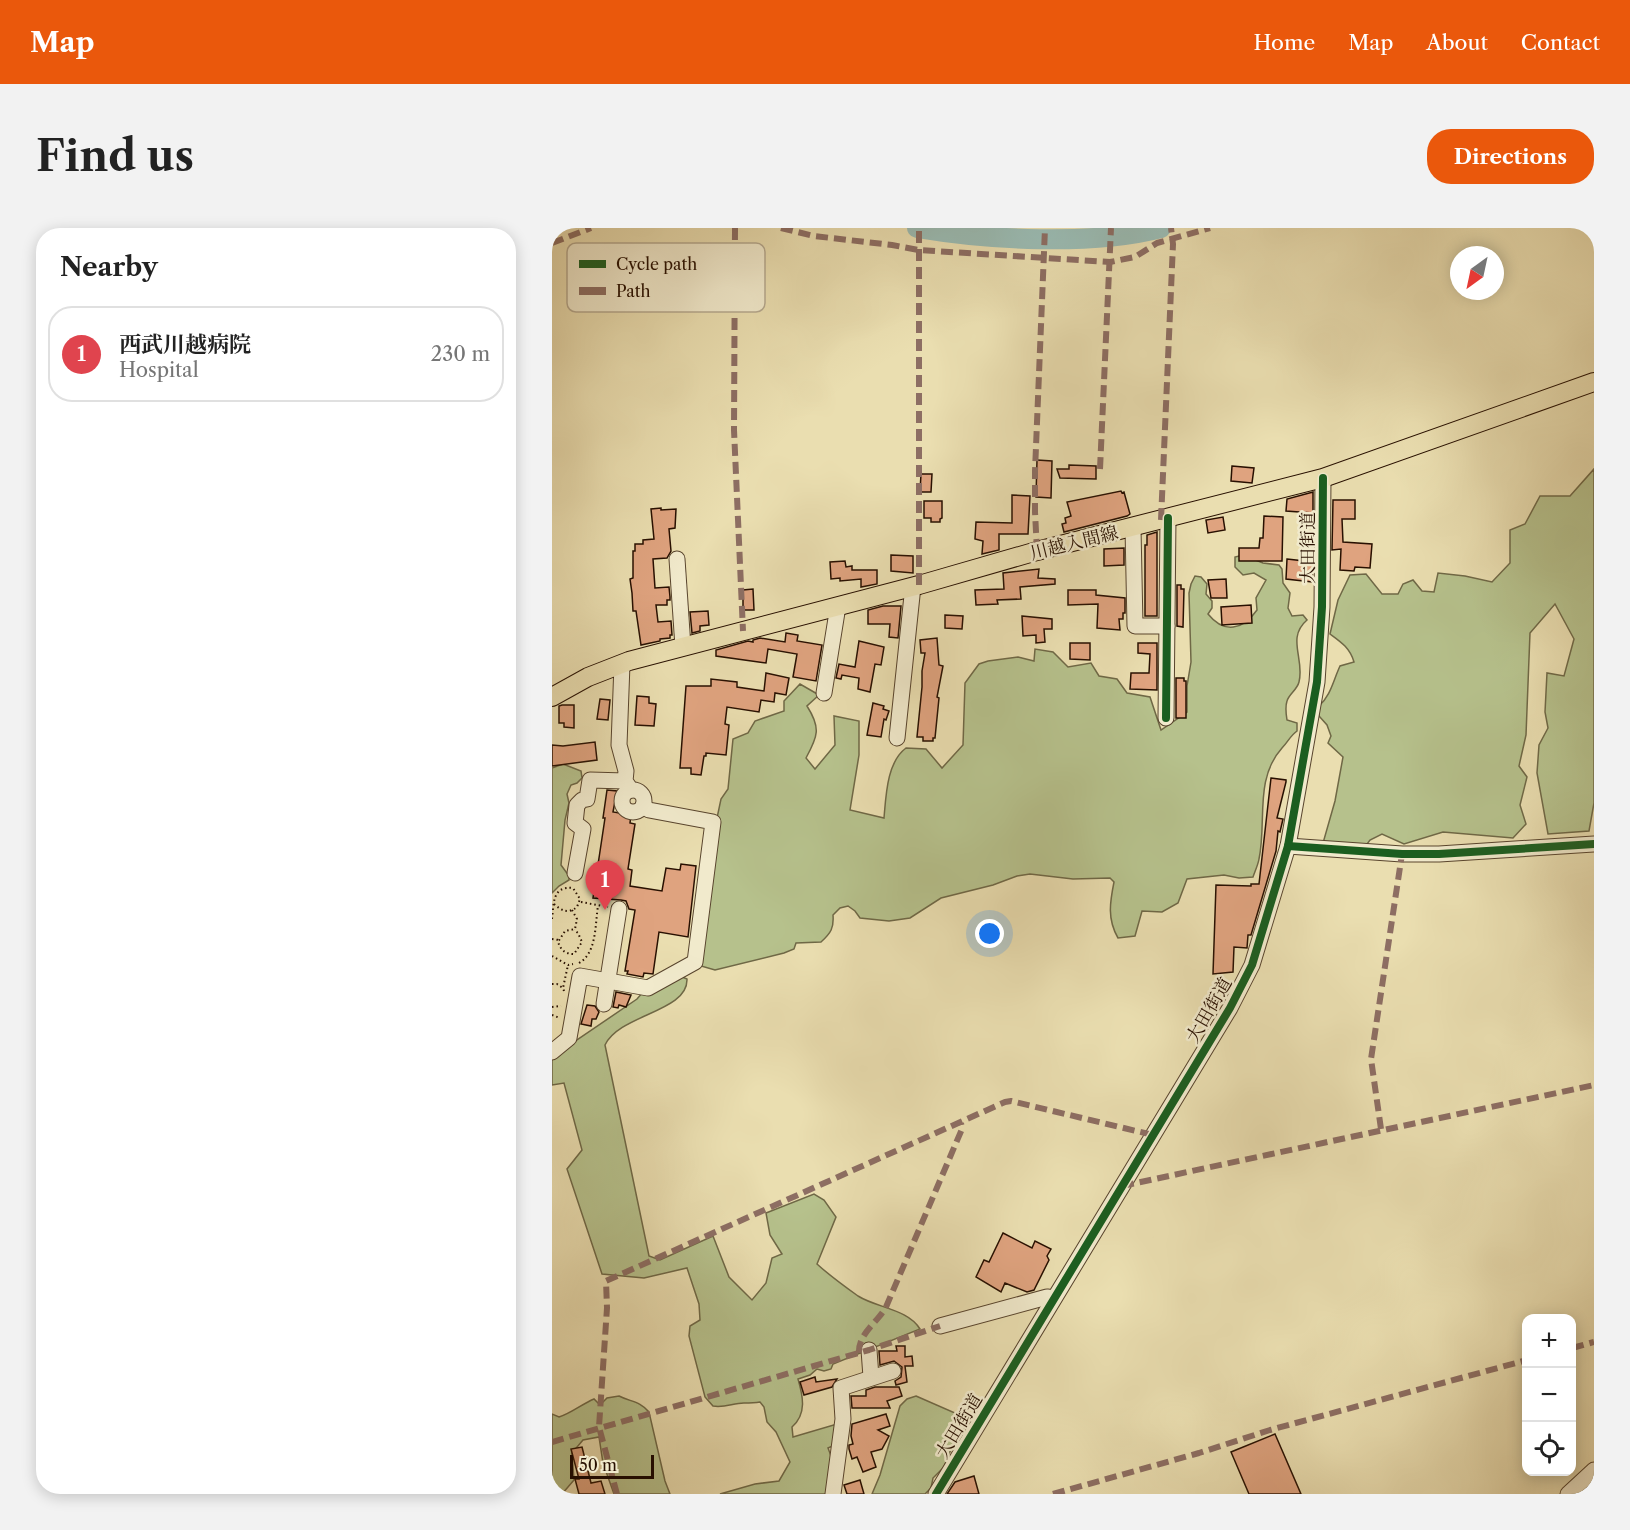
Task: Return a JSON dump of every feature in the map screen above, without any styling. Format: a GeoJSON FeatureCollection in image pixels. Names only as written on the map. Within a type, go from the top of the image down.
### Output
{"type":"FeatureCollection","features":[{"type":"Feature","properties":{"kind":"main road","name":"川越入間線"},"geometry":{"type":"LineString","coordinates":[[552,697],[588,677],[622,664],[1037,551],[1323,478],[1594,382]]}},
{"type":"Feature","properties":{"kind":"street","name":"大田街道"},"geometry":{"type":"LineString","coordinates":[[936,1494],[1230,1008],[1252,965],[1288,846],[1317,682],[1322,607],[1323,478]]}},
{"type":"Feature","properties":{"kind":"street"},"geometry":{"type":"LineString","coordinates":[[1167,718],[1168,518]]}},
{"type":"Feature","properties":{"kind":"street"},"geometry":{"type":"LineString","coordinates":[[1134,528],[1135,626],[1167,626]]}},
{"type":"Feature","properties":{"kind":"street"},"geometry":{"type":"LineString","coordinates":[[676,559],[683,647]]}},
{"type":"Feature","properties":{"kind":"street"},"geometry":{"type":"LineString","coordinates":[[897,738],[913,586]]}},
{"type":"Feature","properties":{"kind":"street"},"geometry":{"type":"LineString","coordinates":[[824,693],[838,606]]}},
{"type":"Feature","properties":{"kind":"street"},"geometry":{"type":"LineString","coordinates":[[552,1052],[569,1038],[580,976],[648,988],[695,962],[713,822],[649,810],[643,806],[632,812],[625,807],[622,799],[628,786],[619,745],[622,664]]}},
{"type":"Feature","properties":{"kind":"street"},"geometry":{"type":"LineString","coordinates":[[575,873],[582,829],[575,823],[577,805],[582,800],[587,800],[590,780],[628,786]]}},
{"type":"Feature","properties":{"kind":"street"},"geometry":{"type":"LineString","coordinates":[[1288,846],[1402,854],[1439,854],[1594,844]]}},
{"type":"Feature","properties":{"kind":"street"},"geometry":{"type":"LineString","coordinates":[[604,1004],[619,909]]}},
{"type":"Feature","properties":{"kind":"street"},"geometry":{"type":"LineString","coordinates":[[939,1326],[1047,1297],[1054,1298]]}},
{"type":"Feature","properties":{"kind":"street"},"geometry":{"type":"LineString","coordinates":[[869,1350],[871,1377]]}},
{"type":"Feature","properties":{"kind":"street"},"geometry":{"type":"LineString","coordinates":[[833,1494],[843,1419],[841,1388],[893,1371]]}},
{"type":"Feature","properties":{"kind":"street"},"geometry":{"type":"LineString","coordinates":[[1568,1494],[1594,1470]]}},
{"type":"Feature","properties":{"kind":"path"},"geometry":{"type":"LineString","coordinates":[[552,919],[554,904],[557,893],[563,888],[573,888],[580,901],[572,910],[561,910],[554,904]]}},
{"type":"Feature","properties":{"kind":"path"},"geometry":{"type":"LineString","coordinates":[[580,901],[619,909]]}},
{"type":"Feature","properties":{"kind":"path"},"geometry":{"type":"LineString","coordinates":[[552,956],[567,965],[586,958],[592,946],[598,906]]}},
{"type":"Feature","properties":{"kind":"path"},"geometry":{"type":"LineString","coordinates":[[572,910],[577,923],[574,930]]}},
{"type":"Feature","properties":{"kind":"path"},"geometry":{"type":"LineString","coordinates":[[559,940],[565,931],[574,930],[582,942],[592,946]]}},
{"type":"Feature","properties":{"kind":"path"},"geometry":{"type":"LineString","coordinates":[[552,939],[559,940]]}},
{"type":"Feature","properties":{"kind":"path"},"geometry":{"type":"LineString","coordinates":[[559,940],[562,950],[570,954],[578,951],[582,942]]}},
{"type":"Feature","properties":{"kind":"path"},"geometry":{"type":"LineString","coordinates":[[552,984],[563,988]]}},
{"type":"Feature","properties":{"kind":"path"},"geometry":{"type":"LineString","coordinates":[[552,1007],[558,1007],[565,1002]]}},
{"type":"Feature","properties":{"kind":"path"},"geometry":{"type":"LineString","coordinates":[[552,1015],[562,1020]]}},
{"type":"Feature","properties":{"kind":"green space"},"geometry":{"type":"Polygon","coordinates":[[[1594,469],[1594,803],[1589,831],[1548,834],[1537,773],[1539,745],[1548,728],[1545,712],[1547,673],[1564,676],[1574,639],[1555,604],[1530,633],[1526,735],[1519,766],[1527,777],[1520,805],[1526,824],[1513,838],[1443,832],[1404,844],[1382,834],[1370,840],[1364,848],[1323,843],[1335,801],[1343,757],[1328,743],[1331,736],[1327,725],[1319,716],[1319,706],[1329,692],[1340,666],[1354,662],[1348,649],[1330,634],[1338,600],[1350,575],[1366,574],[1382,594],[1398,594],[1403,584],[1413,580],[1422,591],[1434,592],[1438,573],[1492,582],[1510,563],[1510,530],[1525,524],[1540,496],[1570,496],[1594,469]]]}},
{"type":"Feature","properties":{"kind":"green space"},"geometry":{"type":"Polygon","coordinates":[[[1243,555],[1263,563],[1279,565],[1282,569],[1283,583],[1290,593],[1288,608],[1292,616],[1303,615],[1307,620],[1301,627],[1297,641],[1300,665],[1299,682],[1286,706],[1287,720],[1297,723],[1297,731],[1273,760],[1268,773],[1263,801],[1259,861],[1253,877],[1239,878],[1224,875],[1187,879],[1178,903],[1162,912],[1142,911],[1135,936],[1118,938],[1112,924],[1110,910],[1114,882],[1110,878],[1073,879],[1030,874],[941,898],[910,918],[889,921],[860,918],[848,906],[840,908],[833,915],[831,930],[821,942],[796,943],[794,949],[784,953],[715,970],[701,966],[714,832],[721,799],[728,789],[733,739],[748,733],[755,721],[784,711],[784,701],[800,684],[819,695],[807,706],[814,720],[816,732],[806,758],[815,769],[835,745],[834,716],[859,721],[859,755],[850,810],[884,818],[891,770],[906,748],[926,749],[942,768],[963,745],[965,683],[979,664],[1018,657],[1034,661],[1035,649],[1053,652],[1068,667],[1091,663],[1099,676],[1117,679],[1127,693],[1150,697],[1161,730],[1187,712],[1187,686],[1191,662],[1189,593],[1191,584],[1195,576],[1201,577],[1207,584],[1206,594],[1212,601],[1212,608],[1208,614],[1220,625],[1233,627],[1246,622],[1257,610],[1256,598],[1266,580],[1254,573],[1243,575],[1235,567],[1235,557],[1243,555]]]}},
{"type":"Feature","properties":{"kind":"green space"},"geometry":{"type":"Polygon","coordinates":[[[563,764],[581,771],[582,778],[571,785],[567,794],[569,803],[561,865],[569,876],[569,880],[552,893],[552,768],[563,764]]]}},
{"type":"Feature","properties":{"kind":"green space"},"geometry":{"type":"Polygon","coordinates":[[[680,976],[687,979],[684,990],[677,999],[624,1026],[605,1045],[649,1256],[660,1260],[713,1236],[729,1277],[752,1300],[766,1283],[772,1258],[782,1254],[770,1235],[766,1213],[814,1194],[824,1200],[836,1217],[817,1264],[858,1296],[908,1317],[920,1329],[833,1364],[831,1369],[824,1371],[817,1369],[810,1375],[798,1379],[802,1411],[792,1427],[793,1437],[837,1424],[835,1445],[828,1448],[834,1464],[827,1494],[720,1494],[755,1484],[779,1481],[790,1462],[776,1432],[767,1422],[764,1407],[760,1402],[713,1406],[705,1397],[689,1336],[690,1326],[700,1320],[699,1304],[687,1268],[644,1278],[602,1274],[567,1169],[582,1150],[564,1083],[552,1085],[552,1057],[637,999],[643,992],[680,976]]]}},
{"type":"Feature","properties":{"kind":"green space"},"geometry":{"type":"Polygon","coordinates":[[[619,1396],[639,1404],[649,1412],[670,1494],[614,1494],[603,1463],[599,1437],[583,1440],[572,1453],[574,1480],[562,1494],[552,1494],[552,1414],[559,1417],[594,1399],[600,1405],[607,1398],[619,1396]]]}},
{"type":"Feature","properties":{"kind":"green space"},"geometry":{"type":"Polygon","coordinates":[[[916,1396],[971,1420],[962,1432],[960,1441],[951,1449],[944,1467],[933,1478],[931,1488],[925,1494],[872,1494],[880,1475],[900,1406],[907,1399],[916,1396]]]}},
{"type":"Feature","properties":{"kind":"building"},"geometry":{"type":"Polygon","coordinates":[[[1037,460],[1052,461],[1051,498],[1036,497],[1037,460]]]}},
{"type":"Feature","properties":{"kind":"building"},"geometry":{"type":"Polygon","coordinates":[[[1069,465],[1096,466],[1096,479],[1060,478],[1057,469],[1069,469],[1069,465]]]}},
{"type":"Feature","properties":{"kind":"building"},"geometry":{"type":"Polygon","coordinates":[[[1232,466],[1254,468],[1252,483],[1231,481],[1232,466]]]}},
{"type":"Feature","properties":{"kind":"building"},"geometry":{"type":"Polygon","coordinates":[[[921,474],[932,474],[931,492],[920,492],[921,474]]]}},
{"type":"Feature","properties":{"kind":"building"},"geometry":{"type":"Polygon","coordinates":[[[1124,492],[1130,514],[1064,532],[1062,524],[1066,523],[1065,518],[1071,516],[1067,502],[1124,492]]]}},
{"type":"Feature","properties":{"kind":"building"},"geometry":{"type":"Polygon","coordinates":[[[1313,492],[1313,513],[1286,511],[1287,499],[1313,492]]]}},
{"type":"Feature","properties":{"kind":"building"},"geometry":{"type":"Polygon","coordinates":[[[1012,495],[1030,496],[1028,534],[999,534],[999,550],[982,554],[983,541],[975,539],[976,522],[1012,523],[1012,495]]]}},
{"type":"Feature","properties":{"kind":"building"},"geometry":{"type":"Polygon","coordinates":[[[1333,500],[1355,500],[1355,519],[1342,519],[1343,542],[1372,544],[1370,568],[1355,567],[1354,571],[1340,570],[1341,549],[1332,550],[1333,500]]]}},
{"type":"Feature","properties":{"kind":"building"},"geometry":{"type":"Polygon","coordinates":[[[924,501],[942,501],[940,522],[931,522],[931,518],[924,518],[924,501]]]}},
{"type":"Feature","properties":{"kind":"building"},"geometry":{"type":"Polygon","coordinates":[[[661,508],[661,510],[676,509],[675,528],[669,529],[671,551],[667,558],[653,559],[655,588],[669,587],[670,597],[667,605],[656,605],[658,622],[671,621],[672,635],[670,638],[641,645],[636,611],[633,611],[630,579],[633,578],[633,551],[635,551],[635,544],[643,544],[643,540],[654,539],[651,509],[661,508]]]}},
{"type":"Feature","properties":{"kind":"building"},"geometry":{"type":"Polygon","coordinates":[[[1264,516],[1283,517],[1282,561],[1239,561],[1239,548],[1259,548],[1260,538],[1263,538],[1264,516]]]}},
{"type":"Feature","properties":{"kind":"building"},"geometry":{"type":"Polygon","coordinates":[[[1223,517],[1225,530],[1208,533],[1206,520],[1223,517]]]}},
{"type":"Feature","properties":{"kind":"building"},"geometry":{"type":"Polygon","coordinates":[[[1157,532],[1157,616],[1145,616],[1145,545],[1147,545],[1147,535],[1157,532]]]}},
{"type":"Feature","properties":{"kind":"building"},"geometry":{"type":"Polygon","coordinates":[[[1124,548],[1124,565],[1104,566],[1104,549],[1124,548]]]}},
{"type":"Feature","properties":{"kind":"building"},"geometry":{"type":"Polygon","coordinates":[[[891,555],[913,556],[913,573],[891,571],[891,555]]]}},
{"type":"Feature","properties":{"kind":"building"},"geometry":{"type":"Polygon","coordinates":[[[1287,559],[1313,562],[1312,582],[1286,579],[1287,559]]]}},
{"type":"Feature","properties":{"kind":"building"},"geometry":{"type":"Polygon","coordinates":[[[845,561],[846,567],[852,566],[852,570],[877,570],[877,584],[861,587],[861,579],[840,581],[840,578],[831,579],[830,562],[845,561]]]}},
{"type":"Feature","properties":{"kind":"building"},"geometry":{"type":"Polygon","coordinates":[[[1039,569],[1038,578],[1055,579],[1055,584],[1020,587],[1021,599],[997,600],[998,604],[976,605],[975,590],[1004,589],[1003,573],[1039,569]]]}},
{"type":"Feature","properties":{"kind":"building"},"geometry":{"type":"Polygon","coordinates":[[[1226,579],[1227,598],[1211,598],[1208,580],[1226,579]]]}},
{"type":"Feature","properties":{"kind":"building"},"geometry":{"type":"Polygon","coordinates":[[[1177,585],[1181,585],[1181,589],[1184,589],[1183,627],[1177,626],[1177,585]]]}},
{"type":"Feature","properties":{"kind":"building"},"geometry":{"type":"Polygon","coordinates":[[[753,589],[754,610],[743,610],[743,590],[753,589]]]}},
{"type":"Feature","properties":{"kind":"building"},"geometry":{"type":"Polygon","coordinates":[[[1068,590],[1096,590],[1096,595],[1125,598],[1125,613],[1123,613],[1123,619],[1119,619],[1120,630],[1097,628],[1098,604],[1068,605],[1068,590]]]}},
{"type":"Feature","properties":{"kind":"building"},"geometry":{"type":"Polygon","coordinates":[[[1251,605],[1252,623],[1222,625],[1221,607],[1251,605]]]}},
{"type":"Feature","properties":{"kind":"building"},"geometry":{"type":"Polygon","coordinates":[[[883,606],[901,606],[898,638],[889,637],[890,624],[868,624],[868,610],[883,606]]]}},
{"type":"Feature","properties":{"kind":"building"},"geometry":{"type":"Polygon","coordinates":[[[708,611],[709,625],[700,626],[700,631],[692,633],[690,612],[708,611]]]}},
{"type":"Feature","properties":{"kind":"building"},"geometry":{"type":"Polygon","coordinates":[[[945,615],[963,616],[962,629],[945,628],[945,615]]]}},
{"type":"Feature","properties":{"kind":"building"},"geometry":{"type":"Polygon","coordinates":[[[1022,616],[1052,619],[1052,629],[1044,629],[1045,642],[1036,643],[1036,635],[1023,636],[1022,616]]]}},
{"type":"Feature","properties":{"kind":"building"},"geometry":{"type":"Polygon","coordinates":[[[786,633],[798,635],[797,641],[822,645],[816,681],[793,677],[797,654],[768,649],[766,663],[716,656],[716,650],[748,641],[753,642],[760,638],[785,642],[786,633]]]}},
{"type":"Feature","properties":{"kind":"building"},"geometry":{"type":"Polygon","coordinates":[[[937,638],[939,665],[943,666],[937,697],[939,698],[935,738],[933,741],[923,741],[923,737],[917,737],[925,653],[921,653],[920,640],[937,638]]]}},
{"type":"Feature","properties":{"kind":"building"},"geometry":{"type":"Polygon","coordinates":[[[859,641],[884,647],[881,665],[875,664],[870,692],[858,689],[859,678],[842,675],[841,679],[836,678],[839,664],[855,667],[859,641]]]}},
{"type":"Feature","properties":{"kind":"building"},"geometry":{"type":"Polygon","coordinates":[[[1070,643],[1090,643],[1090,660],[1070,659],[1070,643]]]}},
{"type":"Feature","properties":{"kind":"building"},"geometry":{"type":"Polygon","coordinates":[[[1138,643],[1157,643],[1157,690],[1130,689],[1131,673],[1149,673],[1150,654],[1138,653],[1138,643]]]}},
{"type":"Feature","properties":{"kind":"building"},"geometry":{"type":"Polygon","coordinates":[[[766,673],[789,678],[786,695],[775,693],[774,702],[761,700],[759,712],[727,707],[725,724],[729,725],[726,755],[706,753],[701,775],[691,774],[691,768],[680,768],[686,686],[711,686],[711,679],[737,682],[737,687],[764,691],[766,673]]]}},
{"type":"Feature","properties":{"kind":"building"},"geometry":{"type":"Polygon","coordinates":[[[1176,678],[1184,678],[1186,681],[1186,718],[1176,718],[1176,678]]]}},
{"type":"Feature","properties":{"kind":"building"},"geometry":{"type":"Polygon","coordinates":[[[637,696],[649,697],[649,703],[656,704],[654,726],[635,725],[637,696]]]}},
{"type":"Feature","properties":{"kind":"building"},"geometry":{"type":"Polygon","coordinates":[[[600,699],[610,700],[608,720],[597,719],[600,699]]]}},
{"type":"Feature","properties":{"kind":"building"},"geometry":{"type":"Polygon","coordinates":[[[873,703],[884,706],[883,709],[889,711],[886,720],[884,719],[881,737],[867,735],[873,703]]]}},
{"type":"Feature","properties":{"kind":"building"},"geometry":{"type":"Polygon","coordinates":[[[574,705],[574,728],[564,727],[564,723],[559,723],[559,706],[574,705]]]}},
{"type":"Feature","properties":{"kind":"building"},"geometry":{"type":"Polygon","coordinates":[[[595,742],[597,760],[552,766],[552,745],[595,742]]]}},
{"type":"Feature","properties":{"kind":"building"},"geometry":{"type":"Polygon","coordinates":[[[1271,778],[1286,780],[1277,818],[1283,819],[1280,832],[1278,831],[1276,851],[1251,935],[1248,935],[1247,948],[1234,947],[1233,972],[1213,974],[1216,885],[1251,886],[1251,884],[1259,884],[1271,778]]]}},
{"type":"Feature","properties":{"kind":"building"},"geometry":{"type":"Polygon","coordinates":[[[607,790],[617,791],[613,812],[631,815],[630,823],[635,824],[628,869],[632,870],[630,886],[662,891],[666,868],[680,870],[681,864],[696,866],[688,937],[659,932],[653,974],[644,973],[643,977],[627,974],[628,971],[625,971],[635,910],[629,909],[626,901],[593,898],[607,790]]]}},
{"type":"Feature","properties":{"kind":"building"},"geometry":{"type":"Polygon","coordinates":[[[616,992],[631,995],[626,1007],[619,1005],[618,1008],[613,1007],[616,992]]]}},
{"type":"Feature","properties":{"kind":"building"},"geometry":{"type":"Polygon","coordinates":[[[587,1005],[595,1006],[599,1012],[596,1019],[592,1019],[591,1026],[581,1024],[587,1005]]]}},
{"type":"Feature","properties":{"kind":"building"},"geometry":{"type":"Polygon","coordinates":[[[1003,1233],[1032,1248],[1035,1241],[1051,1249],[1047,1256],[1049,1260],[1034,1290],[1027,1292],[1005,1283],[1001,1292],[976,1277],[984,1260],[989,1262],[1003,1233]]]}},
{"type":"Feature","properties":{"kind":"building"},"geometry":{"type":"Polygon","coordinates":[[[896,1346],[905,1346],[905,1357],[912,1356],[913,1366],[905,1366],[907,1382],[896,1385],[895,1381],[901,1377],[902,1367],[894,1361],[880,1365],[879,1351],[897,1351],[896,1346]]]}},
{"type":"Feature","properties":{"kind":"building"},"geometry":{"type":"Polygon","coordinates":[[[815,1377],[816,1382],[837,1379],[832,1387],[804,1395],[800,1382],[815,1377]]]}},
{"type":"Feature","properties":{"kind":"building"},"geometry":{"type":"Polygon","coordinates":[[[875,1387],[899,1387],[902,1396],[887,1401],[890,1408],[852,1408],[851,1396],[866,1396],[866,1390],[875,1387]]]}},
{"type":"Feature","properties":{"kind":"building"},"geometry":{"type":"Polygon","coordinates":[[[886,1414],[890,1426],[878,1430],[889,1436],[882,1449],[871,1452],[876,1467],[863,1472],[857,1457],[852,1459],[849,1449],[849,1445],[853,1444],[852,1424],[886,1414]]]}},
{"type":"Feature","properties":{"kind":"building"},"geometry":{"type":"Polygon","coordinates":[[[1275,1434],[1301,1494],[1249,1494],[1231,1452],[1275,1434]]]}},
{"type":"Feature","properties":{"kind":"building"},"geometry":{"type":"Polygon","coordinates":[[[582,1447],[591,1483],[601,1481],[605,1494],[579,1494],[575,1479],[579,1479],[571,1449],[582,1447]]]}},
{"type":"Feature","properties":{"kind":"building"},"geometry":{"type":"Polygon","coordinates":[[[974,1476],[979,1494],[947,1494],[955,1482],[974,1476]]]}},
{"type":"Feature","properties":{"kind":"building"},"geometry":{"type":"Polygon","coordinates":[[[860,1480],[864,1494],[847,1494],[844,1485],[860,1480]]]}},
{"type":"Feature","properties":{"kind":"waterway"},"geometry":{"type":"LineString","coordinates":[[917,228],[975,236],[1039,239],[1103,237],[1161,228]]}},
{"type":"Feature","properties":{"kind":"marked path"},"geometry":{"type":"LineString","coordinates":[[552,243],[591,228]]}},
{"type":"Feature","properties":{"kind":"marked path"},"geometry":{"type":"LineString","coordinates":[[735,228],[735,243]]}},
{"type":"Feature","properties":{"kind":"marked path"},"geometry":{"type":"LineString","coordinates":[[781,228],[814,236],[918,250],[1110,262],[1135,257],[1157,243],[1210,228]]}},
{"type":"Feature","properties":{"kind":"marked path"},"geometry":{"type":"LineString","coordinates":[[919,228],[919,585]]}},
{"type":"Feature","properties":{"kind":"marked path"},"geometry":{"type":"LineString","coordinates":[[1037,551],[1035,471],[1045,228]]}},
{"type":"Feature","properties":{"kind":"marked path"},"geometry":{"type":"LineString","coordinates":[[1100,469],[1111,228]]}},
{"type":"Feature","properties":{"kind":"marked path"},"geometry":{"type":"LineString","coordinates":[[1161,520],[1173,244],[1171,228]]}},
{"type":"Feature","properties":{"kind":"marked path"},"geometry":{"type":"LineString","coordinates":[[735,312],[734,430],[743,631]]}},
{"type":"Feature","properties":{"kind":"marked path"},"geometry":{"type":"LineString","coordinates":[[1381,1129],[1371,1059],[1402,854]]}},
{"type":"Feature","properties":{"kind":"marked path"},"geometry":{"type":"LineString","coordinates":[[1122,1186],[1594,1085]]}},
{"type":"Feature","properties":{"kind":"marked path"},"geometry":{"type":"LineString","coordinates":[[617,1494],[599,1427],[607,1308],[606,1281],[1005,1102],[1011,1101],[1153,1135]]}},
{"type":"Feature","properties":{"kind":"marked path"},"geometry":{"type":"LineString","coordinates":[[859,1353],[865,1334],[886,1307],[962,1129],[961,1123]]}},
{"type":"Feature","properties":{"kind":"marked path"},"geometry":{"type":"LineString","coordinates":[[552,1442],[869,1350],[940,1326]]}},
{"type":"Feature","properties":{"kind":"marked path"},"geometry":{"type":"LineString","coordinates":[[1576,1347],[1594,1342]]}},
{"type":"Feature","properties":{"kind":"marked path"},"geometry":{"type":"LineString","coordinates":[[1053,1494],[1199,1453],[1270,1430],[1522,1361]]}},
{"type":"Feature","properties":{"kind":"cycle path"},"geometry":{"type":"LineString","coordinates":[[936,1494],[1230,1008],[1252,965],[1288,846],[1317,682],[1322,607],[1323,478]]}},
{"type":"Feature","properties":{"kind":"cycle path"},"geometry":{"type":"LineString","coordinates":[[1166,718],[1168,518]]}},
{"type":"Feature","properties":{"kind":"cycle path"},"geometry":{"type":"LineString","coordinates":[[1288,846],[1402,854],[1439,854],[1594,844]]}},
{"type":"Feature","properties":{"kind":"place","name":"西武川越病院"},"geometry":{"type":"Point","coordinates":[605,910]}}]}
